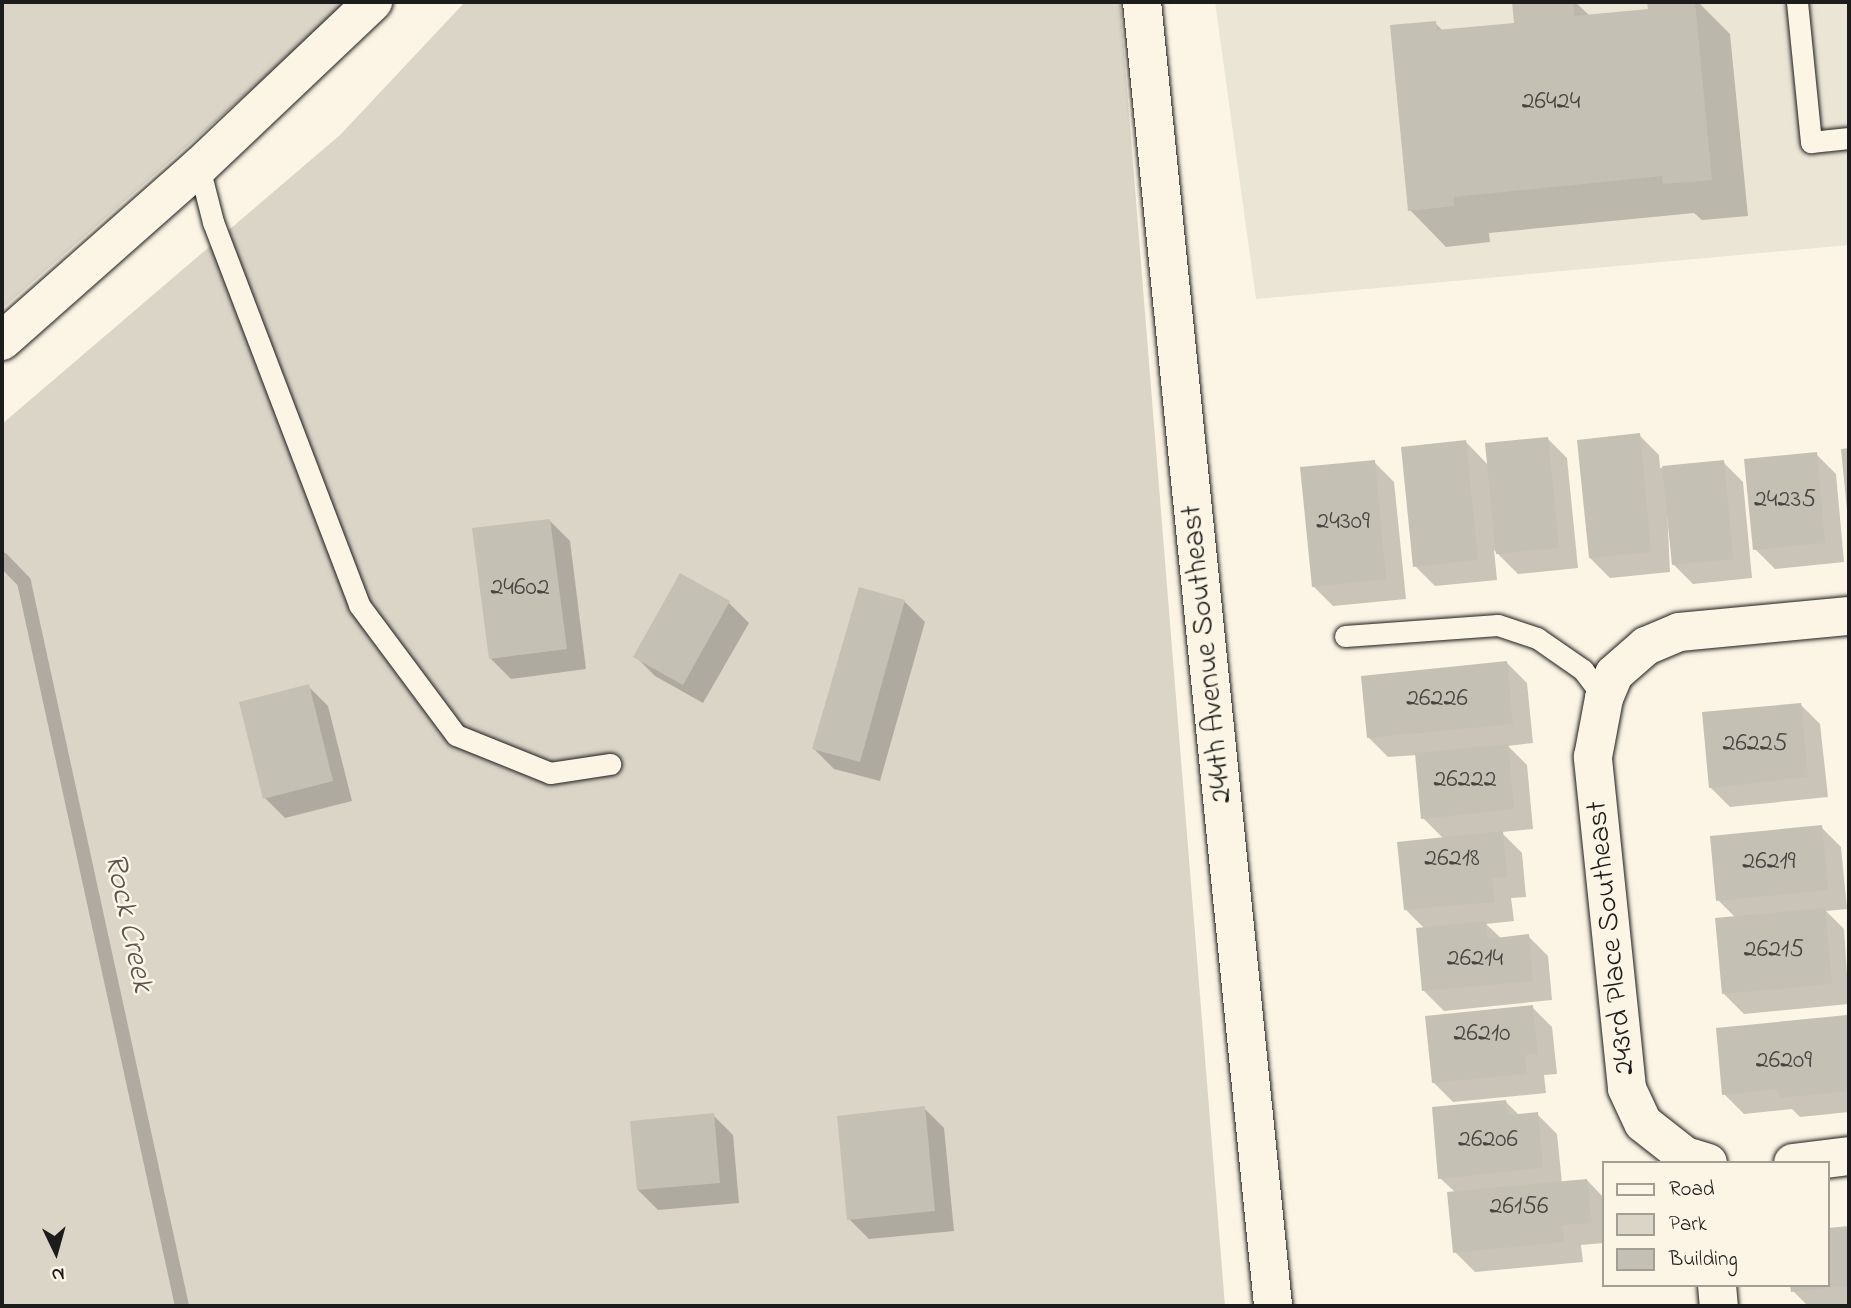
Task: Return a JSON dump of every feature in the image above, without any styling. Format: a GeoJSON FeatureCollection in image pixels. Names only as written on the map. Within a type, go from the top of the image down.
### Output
{"type":"FeatureCollection","features":[{"type":"Feature","properties":{"kind":"street"},"geometry":{"type":"LineString","coordinates":[[2,341],[199,167],[373,2]]}},
{"type":"Feature","properties":{"kind":"street","name":"244th Avenue Southeast"},"geometry":{"type":"LineString","coordinates":[[1142,2],[1273,1306]]}},
{"type":"Feature","properties":{"kind":"street","name":"243rd Place Southeast"},"geometry":{"type":"LineString","coordinates":[[1694,1161],[1643,1123],[1627,1088],[1593,757],[1604,698],[1614,674],[1646,646],[1679,632],[1849,616]]}},
{"type":"Feature","properties":{"kind":"street"},"geometry":{"type":"LineString","coordinates":[[1809,1161],[1849,1156]]}},
{"type":"Feature","properties":{"kind":"street"},"geometry":{"type":"LineString","coordinates":[[1717,1287],[1719,1306]]}},
{"type":"Feature","properties":{"kind":"lane"},"geometry":{"type":"LineString","coordinates":[[1797,2],[1811,142],[1849,138]]}},
{"type":"Feature","properties":{"kind":"lane"},"geometry":{"type":"LineString","coordinates":[[199,167],[213,222],[359,605],[456,735],[550,773],[610,764]]}},
{"type":"Feature","properties":{"kind":"lane"},"geometry":{"type":"LineString","coordinates":[[1345,636],[1498,625],[1537,638],[1583,670],[1604,698]]}},
{"type":"Feature","properties":{"kind":"shaded area"},"geometry":{"type":"Polygon","coordinates":[[[1215,2],[1849,2],[1849,245],[1256,299],[1215,2]]]}},
{"type":"Feature","properties":{"kind":"green space"},"geometry":{"type":"Polygon","coordinates":[[[2,2],[351,2],[2,309],[2,2]]]}},
{"type":"Feature","properties":{"kind":"green space"},"geometry":{"type":"Polygon","coordinates":[[[465,2],[1120,2],[1225,1306],[2,1306],[2,424],[340,135],[465,2]]]}},
{"type":"Feature","properties":{"kind":"building"},"geometry":{"type":"Polygon","coordinates":[[[1512,2],[1573,2],[1574,16],[1648,9],[1647,2],[1695,2],[1712,180],[1663,184],[1662,176],[1454,197],[1454,206],[1408,211],[1390,25],[1436,21],[1437,30],[1514,23],[1512,2]]]}},
{"type":"Feature","properties":{"kind":"building"},"geometry":{"type":"Polygon","coordinates":[[[1640,433],[1651,552],[1589,558],[1577,440],[1640,433]]]}},
{"type":"Feature","properties":{"kind":"building"},"geometry":{"type":"Polygon","coordinates":[[[1548,437],[1559,548],[1496,554],[1485,443],[1548,437]]]}},
{"type":"Feature","properties":{"kind":"building"},"geometry":{"type":"Polygon","coordinates":[[[1466,440],[1478,560],[1413,567],[1401,447],[1466,440]]]}},
{"type":"Feature","properties":{"kind":"building"},"geometry":{"type":"Polygon","coordinates":[[[1849,448],[1849,510],[1847,510],[1841,449],[1849,448]]]}},
{"type":"Feature","properties":{"kind":"building"},"geometry":{"type":"Polygon","coordinates":[[[1817,452],[1825,543],[1753,550],[1744,459],[1817,452]]]}},
{"type":"Feature","properties":{"kind":"building"},"geometry":{"type":"Polygon","coordinates":[[[1375,460],[1386,579],[1312,587],[1300,467],[1375,460]]]}},
{"type":"Feature","properties":{"kind":"building"},"geometry":{"type":"Polygon","coordinates":[[[1724,460],[1733,559],[1672,565],[1662,466],[1724,460]]]}},
{"type":"Feature","properties":{"kind":"building"},"geometry":{"type":"Polygon","coordinates":[[[550,519],[567,649],[489,659],[472,528],[550,519]]]}},
{"type":"Feature","properties":{"kind":"building"},"geometry":{"type":"Polygon","coordinates":[[[680,573],[730,601],[683,685],[633,657],[680,573]]]}},
{"type":"Feature","properties":{"kind":"building"},"geometry":{"type":"Polygon","coordinates":[[[859,587],[905,600],[860,762],[812,749],[859,587]]]}},
{"type":"Feature","properties":{"kind":"building"},"geometry":{"type":"Polygon","coordinates":[[[1507,661],[1513,724],[1367,738],[1361,676],[1507,661]]]}},
{"type":"Feature","properties":{"kind":"building"},"geometry":{"type":"Polygon","coordinates":[[[309,684],[333,781],[263,799],[239,702],[309,684]]]}},
{"type":"Feature","properties":{"kind":"building"},"geometry":{"type":"Polygon","coordinates":[[[1801,703],[1808,777],[1709,788],[1702,712],[1801,703]]]}},
{"type":"Feature","properties":{"kind":"building"},"geometry":{"type":"Polygon","coordinates":[[[1508,744],[1514,809],[1421,819],[1415,753],[1508,744]]]}},
{"type":"Feature","properties":{"kind":"building"},"geometry":{"type":"Polygon","coordinates":[[[1822,825],[1828,890],[1716,901],[1710,836],[1822,825]]]}},
{"type":"Feature","properties":{"kind":"building"},"geometry":{"type":"Polygon","coordinates":[[[1503,831],[1507,877],[1492,878],[1495,902],[1404,910],[1397,842],[1503,831]]]}},
{"type":"Feature","properties":{"kind":"building"},"geometry":{"type":"Polygon","coordinates":[[[1825,908],[1832,984],[1722,994],[1715,918],[1825,908]]]}},
{"type":"Feature","properties":{"kind":"building"},"geometry":{"type":"Polygon","coordinates":[[[1486,921],[1488,939],[1529,934],[1533,981],[1422,991],[1416,928],[1486,921]]]}},
{"type":"Feature","properties":{"kind":"building"},"geometry":{"type":"Polygon","coordinates":[[[1533,1005],[1538,1054],[1525,1055],[1527,1074],[1432,1083],[1425,1016],[1533,1005]]]}},
{"type":"Feature","properties":{"kind":"building"},"geometry":{"type":"Polygon","coordinates":[[[1847,1015],[1849,1091],[1779,1098],[1778,1089],[1722,1095],[1716,1028],[1847,1015]]]}},
{"type":"Feature","properties":{"kind":"building"},"geometry":{"type":"Polygon","coordinates":[[[1506,1100],[1508,1115],[1538,1112],[1543,1168],[1438,1179],[1432,1107],[1506,1100]]]}},
{"type":"Feature","properties":{"kind":"building"},"geometry":{"type":"Polygon","coordinates":[[[925,1106],[935,1211],[847,1220],[837,1116],[925,1106]]]}},
{"type":"Feature","properties":{"kind":"building"},"geometry":{"type":"Polygon","coordinates":[[[714,1113],[720,1183],[637,1190],[630,1121],[714,1113]]]}},
{"type":"Feature","properties":{"kind":"building"},"geometry":{"type":"Polygon","coordinates":[[[1587,1179],[1592,1223],[1562,1225],[1564,1242],[1453,1253],[1447,1192],[1587,1179]]]}},
{"type":"Feature","properties":{"kind":"building"},"geometry":{"type":"Polygon","coordinates":[[[1849,1226],[1849,1286],[1791,1292],[1790,1287],[1830,1287],[1830,1228],[1849,1226]]]}},
{"type":"Feature","properties":{"kind":"waterway","name":"Rock Creek"},"geometry":{"type":"LineString","coordinates":[[2,559],[24,582],[182,1306]]}}]}
